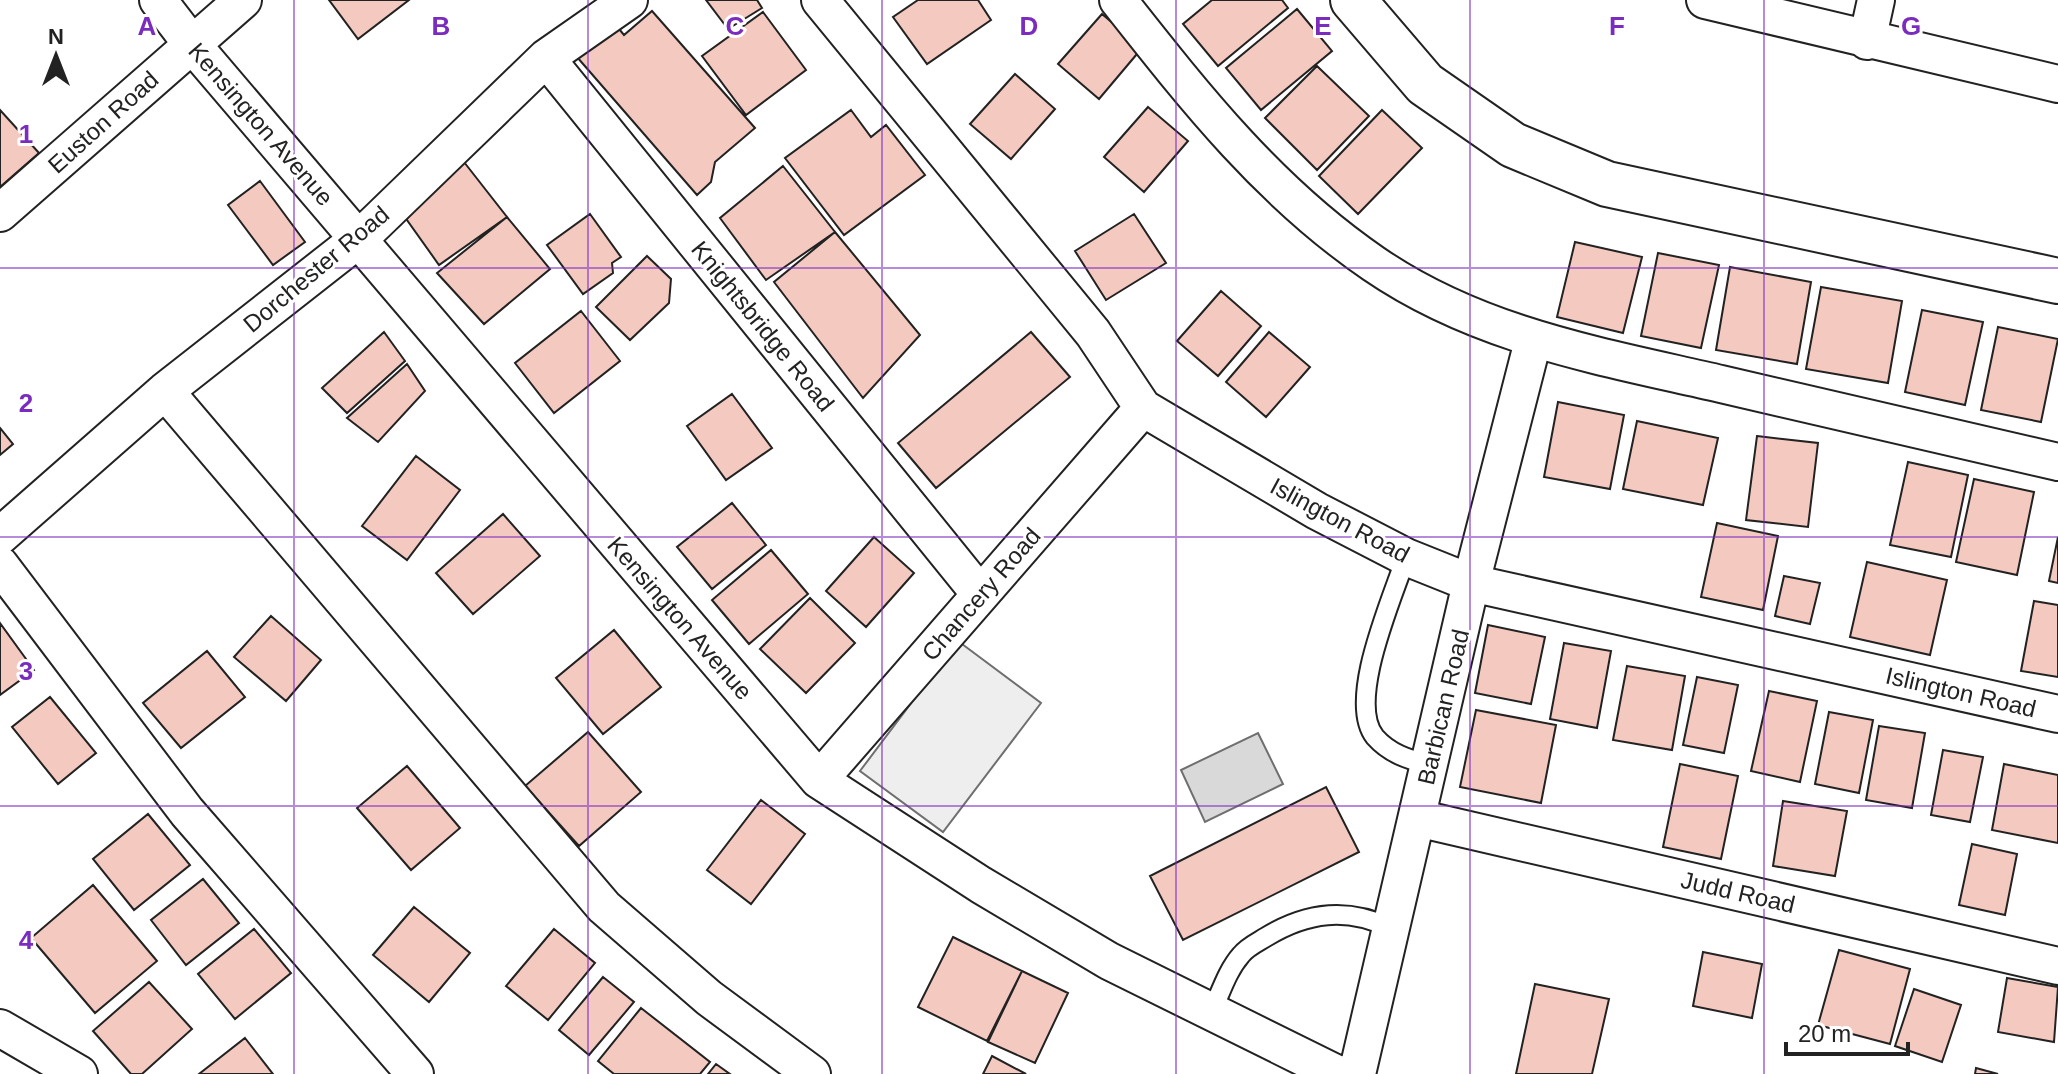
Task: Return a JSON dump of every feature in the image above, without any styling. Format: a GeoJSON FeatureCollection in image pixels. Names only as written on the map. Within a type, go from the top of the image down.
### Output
{"type":"FeatureCollection","features":[{"type":"Feature","properties":{"kind":"street","name":"Kensington Avenue"},"geometry":{"type":"LineString","coordinates":[[158,0],[191,43],[819,780],[1109,961],[1337,1074]]}},
{"type":"Feature","properties":{"kind":"street","name":"Euston Road"},"geometry":{"type":"LineString","coordinates":[[0,213],[243,0]]}},
{"type":"Feature","properties":{"kind":"street","name":"Dorchester Road"},"geometry":{"type":"LineString","coordinates":[[0,536],[165,391],[360,238],[546,58],[629,0]]}},
{"type":"Feature","properties":{"kind":"street","name":"Islington Road"},"geometry":{"type":"LineString","coordinates":[[820,0],[1093,333],[1143,408],[1317,511],[1406,557],[1471,583],[2058,714]]}},
{"type":"Feature","properties":{"kind":"street"},"geometry":{"type":"LineString","coordinates":[[1118,0],[1222,131],[1333,234],[1376,265],[1420,290],[1533,341],[2058,462]]}},
{"type":"Feature","properties":{"kind":"street"},"geometry":{"type":"LineString","coordinates":[[1353,0],[1425,84],[1513,145],[1607,184],[2058,281]]}},
{"type":"Feature","properties":{"kind":"street"},"geometry":{"type":"LineString","coordinates":[[1705,0],[2058,84]]}},
{"type":"Feature","properties":{"kind":"street"},"geometry":{"type":"LineString","coordinates":[[1867,41],[1876,0]]}},
{"type":"Feature","properties":{"kind":"street","name":"Knightsbridge Road"},"geometry":{"type":"LineString","coordinates":[[546,58],[980,594]]}},
{"type":"Feature","properties":{"kind":"street","name":"Barbican Road"},"geometry":{"type":"LineString","coordinates":[[1357,1074],[1471,583],[1533,341]]}},
{"type":"Feature","properties":{"kind":"street"},"geometry":{"type":"LineString","coordinates":[[165,391],[604,907],[709,998],[812,1074]]}},
{"type":"Feature","properties":{"kind":"street","name":"Chancery Road"},"geometry":{"type":"LineString","coordinates":[[819,780],[1143,408]]}},
{"type":"Feature","properties":{"kind":"street"},"geometry":{"type":"LineString","coordinates":[[0,565],[187,812],[415,1074]]}},
{"type":"Feature","properties":{"kind":"street","name":"Judd Road"},"geometry":{"type":"LineString","coordinates":[[1417,818],[2058,966]]}},
{"type":"Feature","properties":{"kind":"street"},"geometry":{"type":"LineString","coordinates":[[0,1028],[79,1074]]}},
{"type":"Feature","properties":{"kind":"lane"},"geometry":{"type":"LineString","coordinates":[[1406,557],[1367,674],[1367,716],[1373,735],[1396,755],[1429,765]]}},
{"type":"Feature","properties":{"kind":"lane"},"geometry":{"type":"LineString","coordinates":[[1212,1011],[1228,975],[1244,951],[1287,923],[1326,913],[1366,916],[1390,928]]}},
{"type":"Feature","properties":{"kind":"shaded area"},"geometry":{"type":"Polygon","coordinates":[[[958,641],[1041,703],[943,832],[860,771],[958,641]]]}},
{"type":"Feature","properties":{"kind":"shaded area"},"geometry":{"type":"Polygon","coordinates":[[[1258,733],[1283,784],[1205,822],[1181,770],[1258,733]]]}},
{"type":"Feature","properties":{"kind":"building"},"geometry":{"type":"Polygon","coordinates":[[[329,0],[409,0],[358,39],[329,0]]]}},
{"type":"Feature","properties":{"kind":"building"},"geometry":{"type":"Polygon","coordinates":[[[706,0],[757,0],[762,8],[728,29],[706,0]]]}},
{"type":"Feature","properties":{"kind":"building"},"geometry":{"type":"Polygon","coordinates":[[[918,0],[978,0],[991,20],[927,64],[893,17],[918,0]]]}},
{"type":"Feature","properties":{"kind":"building"},"geometry":{"type":"Polygon","coordinates":[[[1212,0],[1282,0],[1288,8],[1218,66],[1183,24],[1212,0]]]}},
{"type":"Feature","properties":{"kind":"building"},"geometry":{"type":"Polygon","coordinates":[[[1297,9],[1332,51],[1261,110],[1226,68],[1297,9]]]}},
{"type":"Feature","properties":{"kind":"building"},"geometry":{"type":"Polygon","coordinates":[[[652,11],[755,128],[715,162],[711,182],[697,195],[577,57],[615,24],[624,35],[652,11]]]}},
{"type":"Feature","properties":{"kind":"building"},"geometry":{"type":"Polygon","coordinates":[[[763,12],[806,70],[746,115],[702,56],[763,12]]]}},
{"type":"Feature","properties":{"kind":"building"},"geometry":{"type":"Polygon","coordinates":[[[1102,14],[1142,48],[1099,99],[1058,64],[1102,14]]]}},
{"type":"Feature","properties":{"kind":"building"},"geometry":{"type":"Polygon","coordinates":[[[1317,66],[1369,116],[1317,170],[1265,118],[1317,66]]]}},
{"type":"Feature","properties":{"kind":"building"},"geometry":{"type":"Polygon","coordinates":[[[1015,74],[1055,109],[1011,159],[970,124],[1015,74]]]}},
{"type":"Feature","properties":{"kind":"building"},"geometry":{"type":"Polygon","coordinates":[[[1148,107],[1188,141],[1144,192],[1104,157],[1148,107]]]}},
{"type":"Feature","properties":{"kind":"building"},"geometry":{"type":"Polygon","coordinates":[[[0,110],[39,153],[0,187],[0,110]]]}},
{"type":"Feature","properties":{"kind":"building"},"geometry":{"type":"Polygon","coordinates":[[[851,110],[871,137],[886,125],[925,175],[844,235],[785,158],[851,110]]]}},
{"type":"Feature","properties":{"kind":"building"},"geometry":{"type":"Polygon","coordinates":[[[1382,110],[1422,148],[1358,214],[1319,176],[1382,110]]]}},
{"type":"Feature","properties":{"kind":"building"},"geometry":{"type":"Polygon","coordinates":[[[464,162],[507,217],[439,265],[397,206],[464,162]]]}},
{"type":"Feature","properties":{"kind":"building"},"geometry":{"type":"Polygon","coordinates":[[[783,166],[835,232],[766,280],[720,218],[783,166]]]}},
{"type":"Feature","properties":{"kind":"building"},"geometry":{"type":"Polygon","coordinates":[[[260,181],[305,242],[273,265],[228,205],[260,181]]]}},
{"type":"Feature","properties":{"kind":"building"},"geometry":{"type":"Polygon","coordinates":[[[590,214],[621,257],[612,263],[613,273],[583,294],[547,245],[590,214]]]}},
{"type":"Feature","properties":{"kind":"building"},"geometry":{"type":"Polygon","coordinates":[[[1134,214],[1166,263],[1106,300],[1075,251],[1134,214]]]}},
{"type":"Feature","properties":{"kind":"building"},"geometry":{"type":"Polygon","coordinates":[[[507,217],[550,269],[484,324],[437,273],[507,217]]]}},
{"type":"Feature","properties":{"kind":"building"},"geometry":{"type":"Polygon","coordinates":[[[835,232],[920,335],[863,398],[774,282],[835,232]]]}},
{"type":"Feature","properties":{"kind":"building"},"geometry":{"type":"Polygon","coordinates":[[[1575,242],[1642,257],[1623,333],[1557,317],[1575,242]]]}},
{"type":"Feature","properties":{"kind":"building"},"geometry":{"type":"Polygon","coordinates":[[[1658,253],[1719,265],[1701,348],[1641,336],[1658,253]]]}},
{"type":"Feature","properties":{"kind":"building"},"geometry":{"type":"Polygon","coordinates":[[[647,256],[671,279],[669,303],[630,340],[596,307],[647,256]]]}},
{"type":"Feature","properties":{"kind":"building"},"geometry":{"type":"Polygon","coordinates":[[[1730,267],[1811,282],[1797,364],[1716,350],[1730,267]]]}},
{"type":"Feature","properties":{"kind":"building"},"geometry":{"type":"Polygon","coordinates":[[[1821,287],[1902,301],[1888,383],[1806,369],[1821,287]]]}},
{"type":"Feature","properties":{"kind":"building"},"geometry":{"type":"Polygon","coordinates":[[[1221,291],[1261,326],[1218,376],[1177,341],[1221,291]]]}},
{"type":"Feature","properties":{"kind":"building"},"geometry":{"type":"Polygon","coordinates":[[[1922,310],[1983,322],[1965,405],[1905,392],[1922,310]]]}},
{"type":"Feature","properties":{"kind":"building"},"geometry":{"type":"Polygon","coordinates":[[[581,311],[620,361],[554,413],[515,363],[581,311]]]}},
{"type":"Feature","properties":{"kind":"building"},"geometry":{"type":"Polygon","coordinates":[[[1998,327],[2058,339],[2041,422],[1981,410],[1998,327]]]}},
{"type":"Feature","properties":{"kind":"building"},"geometry":{"type":"Polygon","coordinates":[[[384,332],[405,361],[347,413],[322,388],[384,332]]]}},
{"type":"Feature","properties":{"kind":"building"},"geometry":{"type":"Polygon","coordinates":[[[1031,332],[1070,377],[936,488],[898,443],[1031,332]]]}},
{"type":"Feature","properties":{"kind":"building"},"geometry":{"type":"Polygon","coordinates":[[[1269,332],[1310,367],[1266,417],[1226,382],[1269,332]]]}},
{"type":"Feature","properties":{"kind":"building"},"geometry":{"type":"Polygon","coordinates":[[[407,364],[425,391],[378,442],[347,418],[407,364]]]}},
{"type":"Feature","properties":{"kind":"building"},"geometry":{"type":"Polygon","coordinates":[[[732,394],[772,448],[726,480],[687,426],[732,394]]]}},
{"type":"Feature","properties":{"kind":"building"},"geometry":{"type":"Polygon","coordinates":[[[1558,402],[1624,415],[1610,489],[1544,477],[1558,402]]]}},
{"type":"Feature","properties":{"kind":"building"},"geometry":{"type":"Polygon","coordinates":[[[1637,421],[1718,438],[1703,505],[1623,489],[1637,421]]]}},
{"type":"Feature","properties":{"kind":"building"},"geometry":{"type":"Polygon","coordinates":[[[0,428],[13,444],[0,455],[0,428]]]}},
{"type":"Feature","properties":{"kind":"building"},"geometry":{"type":"Polygon","coordinates":[[[1757,436],[1818,443],[1808,527],[1746,520],[1757,436]]]}},
{"type":"Feature","properties":{"kind":"building"},"geometry":{"type":"Polygon","coordinates":[[[416,456],[460,490],[407,560],[362,526],[416,456]]]}},
{"type":"Feature","properties":{"kind":"building"},"geometry":{"type":"Polygon","coordinates":[[[1908,462],[1968,475],[1951,557],[1890,545],[1908,462]]]}},
{"type":"Feature","properties":{"kind":"building"},"geometry":{"type":"Polygon","coordinates":[[[1974,479],[2034,492],[2017,575],[1956,562],[1974,479]]]}},
{"type":"Feature","properties":{"kind":"building"},"geometry":{"type":"Polygon","coordinates":[[[732,503],[766,545],[712,589],[677,547],[732,503]]]}},
{"type":"Feature","properties":{"kind":"building"},"geometry":{"type":"Polygon","coordinates":[[[503,514],[540,556],[473,614],[436,573],[503,514]]]}},
{"type":"Feature","properties":{"kind":"building"},"geometry":{"type":"Polygon","coordinates":[[[1717,523],[1778,536],[1763,610],[1701,597],[1717,523]]]}},
{"type":"Feature","properties":{"kind":"building"},"geometry":{"type":"Polygon","coordinates":[[[874,537],[914,573],[866,627],[826,591],[874,537]]]}},
{"type":"Feature","properties":{"kind":"building"},"geometry":{"type":"Polygon","coordinates":[[[2058,537],[2058,583],[2049,581],[2058,537]]]}},
{"type":"Feature","properties":{"kind":"building"},"geometry":{"type":"Polygon","coordinates":[[[771,550],[808,594],[749,644],[712,600],[771,550]]]}},
{"type":"Feature","properties":{"kind":"building"},"geometry":{"type":"Polygon","coordinates":[[[1867,562],[1947,580],[1930,655],[1850,637],[1867,562]]]}},
{"type":"Feature","properties":{"kind":"building"},"geometry":{"type":"Polygon","coordinates":[[[1784,576],[1820,583],[1810,624],[1775,616],[1784,576]]]}},
{"type":"Feature","properties":{"kind":"building"},"geometry":{"type":"Polygon","coordinates":[[[810,598],[855,643],[806,693],[760,649],[810,598]]]}},
{"type":"Feature","properties":{"kind":"building"},"geometry":{"type":"Polygon","coordinates":[[[2034,601],[2058,605],[2058,677],[2021,671],[2034,601]]]}},
{"type":"Feature","properties":{"kind":"building"},"geometry":{"type":"Polygon","coordinates":[[[271,616],[321,660],[286,701],[234,657],[271,616]]]}},
{"type":"Feature","properties":{"kind":"building"},"geometry":{"type":"Polygon","coordinates":[[[0,623],[34,670],[0,695],[0,623]]]}},
{"type":"Feature","properties":{"kind":"building"},"geometry":{"type":"Polygon","coordinates":[[[1488,625],[1545,637],[1531,704],[1475,693],[1488,625]]]}},
{"type":"Feature","properties":{"kind":"building"},"geometry":{"type":"Polygon","coordinates":[[[614,630],[661,687],[603,734],[556,678],[614,630]]]}},
{"type":"Feature","properties":{"kind":"building"},"geometry":{"type":"Polygon","coordinates":[[[1564,643],[1611,651],[1597,728],[1550,719],[1564,643]]]}},
{"type":"Feature","properties":{"kind":"building"},"geometry":{"type":"Polygon","coordinates":[[[207,651],[245,697],[181,748],[143,703],[207,651]]]}},
{"type":"Feature","properties":{"kind":"building"},"geometry":{"type":"Polygon","coordinates":[[[1627,666],[1685,676],[1672,750],[1613,740],[1627,666]]]}},
{"type":"Feature","properties":{"kind":"building"},"geometry":{"type":"Polygon","coordinates":[[[1697,677],[1738,685],[1724,753],[1683,745],[1697,677]]]}},
{"type":"Feature","properties":{"kind":"building"},"geometry":{"type":"Polygon","coordinates":[[[1769,691],[1817,701],[1800,782],[1751,771],[1769,691]]]}},
{"type":"Feature","properties":{"kind":"building"},"geometry":{"type":"Polygon","coordinates":[[[50,697],[96,753],[58,784],[12,727],[50,697]]]}},
{"type":"Feature","properties":{"kind":"building"},"geometry":{"type":"Polygon","coordinates":[[[1476,710],[1556,725],[1541,803],[1460,787],[1476,710]]]}},
{"type":"Feature","properties":{"kind":"building"},"geometry":{"type":"Polygon","coordinates":[[[1829,712],[1873,720],[1859,793],[1815,784],[1829,712]]]}},
{"type":"Feature","properties":{"kind":"building"},"geometry":{"type":"Polygon","coordinates":[[[1879,726],[1925,733],[1912,808],[1866,800],[1879,726]]]}},
{"type":"Feature","properties":{"kind":"building"},"geometry":{"type":"Polygon","coordinates":[[[588,732],[641,792],[579,846],[525,786],[588,732]]]}},
{"type":"Feature","properties":{"kind":"building"},"geometry":{"type":"Polygon","coordinates":[[[1943,750],[1983,757],[1970,822],[1931,815],[1943,750]]]}},
{"type":"Feature","properties":{"kind":"building"},"geometry":{"type":"Polygon","coordinates":[[[1680,764],[1738,776],[1721,859],[1663,847],[1680,764]]]}},
{"type":"Feature","properties":{"kind":"building"},"geometry":{"type":"Polygon","coordinates":[[[2004,764],[2058,775],[2058,843],[1992,830],[2004,764]]]}},
{"type":"Feature","properties":{"kind":"building"},"geometry":{"type":"Polygon","coordinates":[[[407,766],[460,828],[411,870],[357,808],[407,766]]]}},
{"type":"Feature","properties":{"kind":"building"},"geometry":{"type":"Polygon","coordinates":[[[1326,787],[1359,852],[1183,940],[1150,876],[1326,787]]]}},
{"type":"Feature","properties":{"kind":"building"},"geometry":{"type":"Polygon","coordinates":[[[761,800],[805,834],[751,904],[707,870],[761,800]]]}},
{"type":"Feature","properties":{"kind":"building"},"geometry":{"type":"Polygon","coordinates":[[[1783,801],[1847,811],[1835,876],[1773,866],[1783,801]]]}},
{"type":"Feature","properties":{"kind":"building"},"geometry":{"type":"Polygon","coordinates":[[[148,814],[190,865],[134,910],[93,859],[148,814]]]}},
{"type":"Feature","properties":{"kind":"building"},"geometry":{"type":"Polygon","coordinates":[[[1972,844],[2017,854],[2005,915],[1959,905],[1972,844]]]}},
{"type":"Feature","properties":{"kind":"building"},"geometry":{"type":"Polygon","coordinates":[[[203,879],[239,923],[186,965],[151,920],[203,879]]]}},
{"type":"Feature","properties":{"kind":"building"},"geometry":{"type":"Polygon","coordinates":[[[93,885],[157,961],[95,1013],[31,938],[93,885]]]}},
{"type":"Feature","properties":{"kind":"building"},"geometry":{"type":"Polygon","coordinates":[[[414,907],[470,953],[429,1002],[373,955],[414,907]]]}},
{"type":"Feature","properties":{"kind":"building"},"geometry":{"type":"Polygon","coordinates":[[[254,929],[291,973],[235,1019],[198,974],[254,929]]]}},
{"type":"Feature","properties":{"kind":"building"},"geometry":{"type":"Polygon","coordinates":[[[554,929],[595,963],[548,1020],[506,986],[554,929]]]}},
{"type":"Feature","properties":{"kind":"building"},"geometry":{"type":"Polygon","coordinates":[[[953,937],[1022,971],[987,1041],[918,1007],[953,937]]]}},
{"type":"Feature","properties":{"kind":"building"},"geometry":{"type":"Polygon","coordinates":[[[1839,950],[1910,969],[1890,1044],[1818,1025],[1839,950]]]}},
{"type":"Feature","properties":{"kind":"building"},"geometry":{"type":"Polygon","coordinates":[[[1703,952],[1762,964],[1752,1018],[1693,1006],[1703,952]]]}},
{"type":"Feature","properties":{"kind":"building"},"geometry":{"type":"Polygon","coordinates":[[[1022,971],[1068,993],[1035,1063],[988,1042],[1022,971]]]}},
{"type":"Feature","properties":{"kind":"building"},"geometry":{"type":"Polygon","coordinates":[[[603,977],[634,1002],[589,1055],[559,1030],[603,977]]]}},
{"type":"Feature","properties":{"kind":"building"},"geometry":{"type":"Polygon","coordinates":[[[2007,978],[2058,987],[2054,1042],[1998,1032],[2007,978]]]}},
{"type":"Feature","properties":{"kind":"building"},"geometry":{"type":"Polygon","coordinates":[[[149,982],[192,1029],[142,1074],[131,1074],[93,1031],[149,982]]]}},
{"type":"Feature","properties":{"kind":"building"},"geometry":{"type":"Polygon","coordinates":[[[1535,984],[1609,999],[1592,1074],[1516,1074],[1535,984]]]}},
{"type":"Feature","properties":{"kind":"building"},"geometry":{"type":"Polygon","coordinates":[[[1914,989],[1961,1005],[1942,1062],[1895,1046],[1914,989]]]}},
{"type":"Feature","properties":{"kind":"building"},"geometry":{"type":"Polygon","coordinates":[[[641,1008],[710,1062],[700,1074],[614,1074],[598,1061],[641,1008]]]}},
{"type":"Feature","properties":{"kind":"building"},"geometry":{"type":"Polygon","coordinates":[[[245,1038],[273,1074],[199,1074],[245,1038]]]}},
{"type":"Feature","properties":{"kind":"building"},"geometry":{"type":"Polygon","coordinates":[[[992,1056],[1026,1074],[983,1074],[992,1056]]]}},
{"type":"Feature","properties":{"kind":"building"},"geometry":{"type":"Polygon","coordinates":[[[716,1064],[730,1074],[708,1074],[716,1064]]]}},
{"type":"Feature","properties":{"kind":"building"},"geometry":{"type":"Polygon","coordinates":[[[1976,1068],[1998,1074],[1975,1074],[1976,1068]]]}}]}
